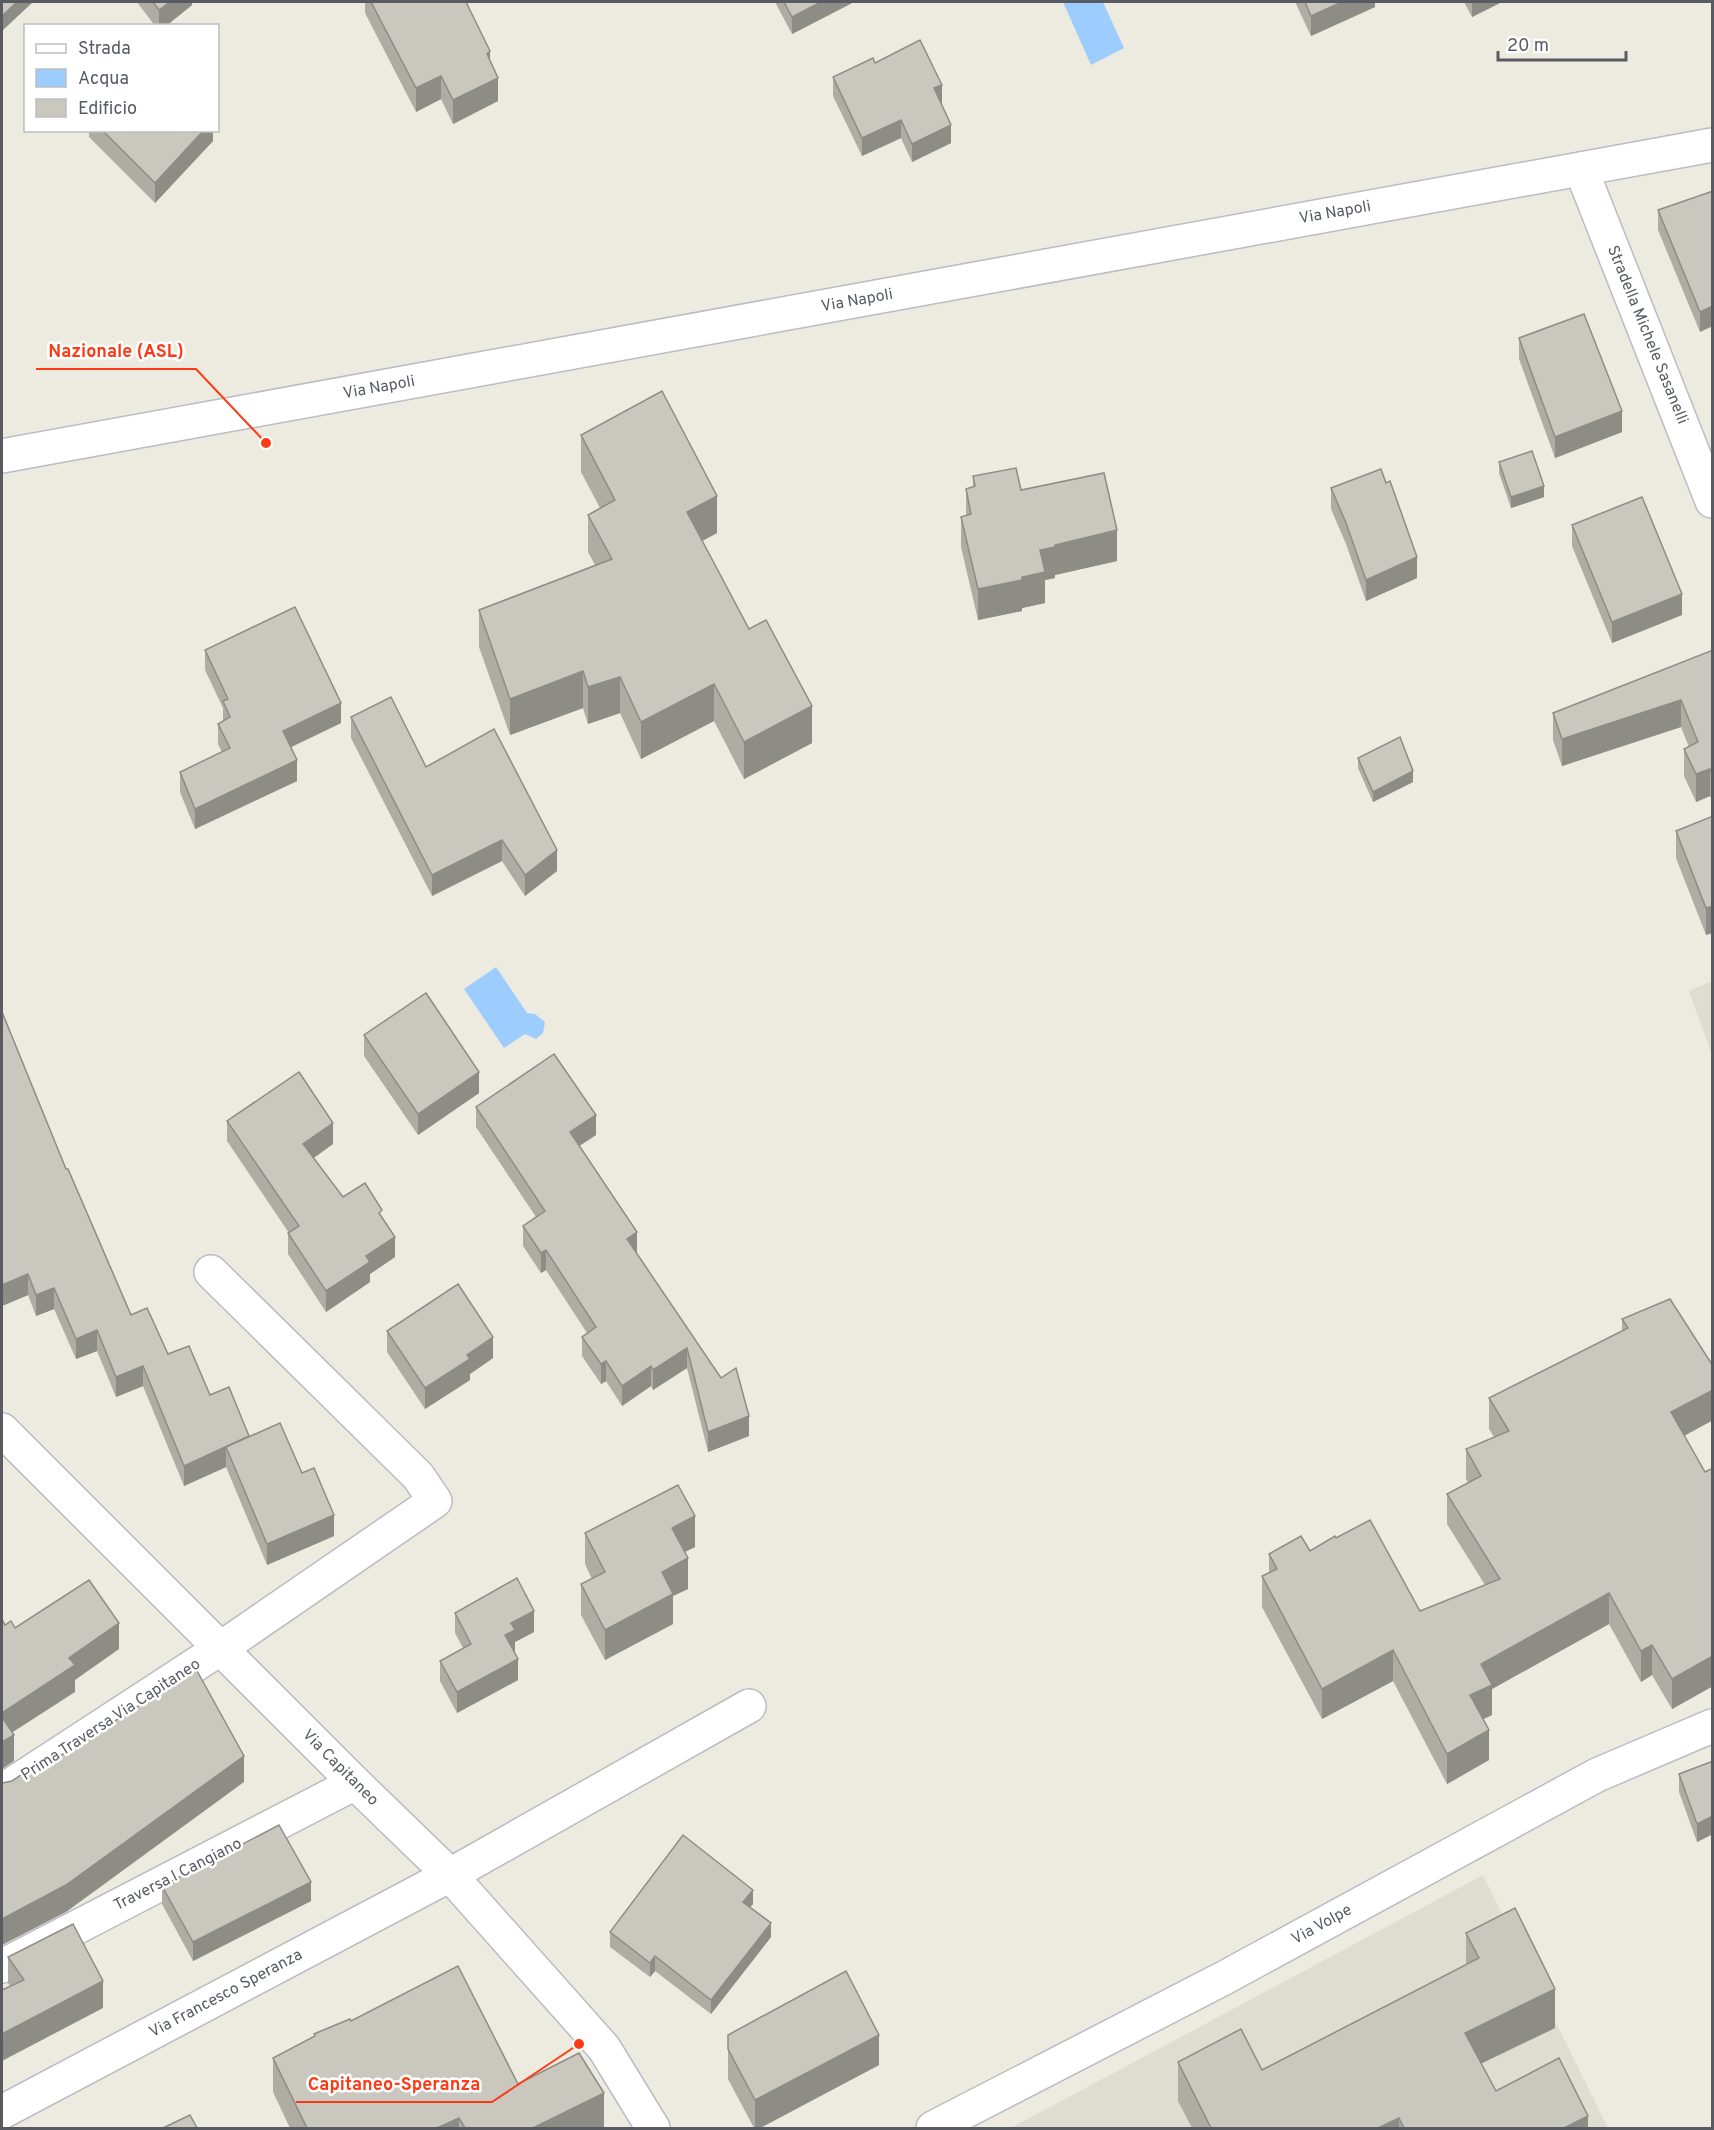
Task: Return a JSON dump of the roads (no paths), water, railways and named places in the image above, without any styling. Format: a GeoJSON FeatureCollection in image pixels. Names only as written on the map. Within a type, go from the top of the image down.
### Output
{"type":"FeatureCollection","features":[{"type":"Feature","properties":{"kind":"street","name":"Via Napoli"},"geometry":{"type":"LineString","coordinates":[[2,456],[1713,145]]}},
{"type":"Feature","properties":{"kind":"street","name":"Stradella Michele Sasanelli"},"geometry":{"type":"LineString","coordinates":[[1581,169],[1713,501]]}},
{"type":"Feature","properties":{"kind":"street","name":"Prima Traversa Via Capitaneo"},"geometry":{"type":"LineString","coordinates":[[2,1791],[221,1648],[435,1501],[418,1476],[211,1272]]}},
{"type":"Feature","properties":{"kind":"street","name":"Via Capitaneo"},"geometry":{"type":"LineString","coordinates":[[2,1430],[355,1784],[450,1875],[604,2048],[653,2128]]}},
{"type":"Feature","properties":{"kind":"street","name":"Via Francesco Speranza"},"geometry":{"type":"LineString","coordinates":[[2,2112],[450,1875],[749,1706]]}},
{"type":"Feature","properties":{"kind":"street","name":"Via Volpe"},"geometry":{"type":"LineString","coordinates":[[933,2128],[1224,1978],[1597,1775],[1713,1726]]}},
{"type":"Feature","properties":{"kind":"street","name":"Traversa I Cangiano"},"geometry":{"type":"LineString","coordinates":[[2,1966],[355,1784]]}},
{"type":"Feature","properties":{"kind":"water"},"geometry":{"type":"Polygon","coordinates":[[[1063,2],[1103,2],[1124,48],[1091,65],[1063,2]]]}},
{"type":"Feature","properties":{"kind":"water"},"geometry":{"type":"Polygon","coordinates":[[[496,967],[527,1013],[535,1014],[545,1022],[543,1033],[536,1039],[525,1034],[504,1048],[464,989],[496,967]]]}},
{"type":"Feature","properties":{"kind":"place","name":"Nazionale (ASL)"},"geometry":{"type":"Point","coordinates":[266,443]}},
{"type":"Feature","properties":{"kind":"place","name":"Capitaneo-Speranza"},"geometry":{"type":"Point","coordinates":[579,2044]}}]}
